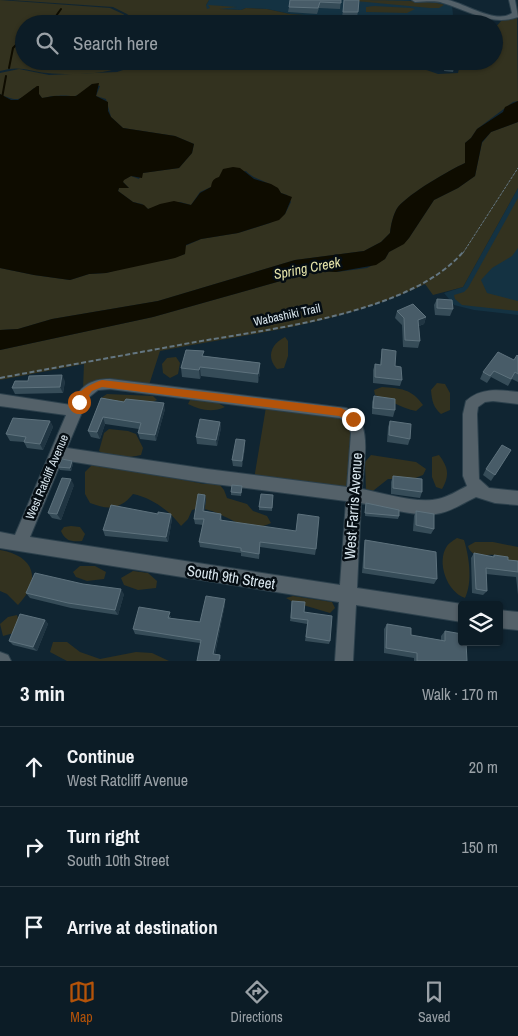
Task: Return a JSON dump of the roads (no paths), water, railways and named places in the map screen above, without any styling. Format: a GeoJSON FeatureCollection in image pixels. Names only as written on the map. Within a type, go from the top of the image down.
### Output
{"type":"FeatureCollection","features":[{"type":"Feature","properties":{"kind":"street"},"geometry":{"type":"LineString","coordinates":[[415,0],[442,0],[488,15]]}},
{"type":"Feature","properties":{"kind":"street"},"geometry":{"type":"LineString","coordinates":[[503,18],[515,16],[516,13],[512,0]]}},
{"type":"Feature","properties":{"kind":"street","name":"West Ratcliff Avenue"},"geometry":{"type":"LineString","coordinates":[[19,544],[75,412],[84,394],[93,386],[110,384],[341,412],[353,419]]}},
{"type":"Feature","properties":{"kind":"street"},"geometry":{"type":"LineString","coordinates":[[518,398],[489,396],[475,400],[471,405],[470,476],[476,489],[485,494],[518,498]]}},
{"type":"Feature","properties":{"kind":"street"},"geometry":{"type":"LineString","coordinates":[[0,400],[75,412]]}},
{"type":"Feature","properties":{"kind":"street","name":"West Farris Avenue"},"geometry":{"type":"LineString","coordinates":[[344,661],[358,433],[353,419]]}},
{"type":"Feature","properties":{"kind":"street"},"geometry":{"type":"LineString","coordinates":[[57,453],[207,476],[320,489],[415,506],[435,507],[448,503],[476,489]]}},
{"type":"Feature","properties":{"kind":"street","name":"South 9th Street"},"geometry":{"type":"LineString","coordinates":[[0,540],[458,612]]}},
{"type":"Feature","properties":{"kind":"street"},"geometry":{"type":"LineString","coordinates":[[503,619],[518,621]]}},
{"type":"Feature","properties":{"kind":"water"},"geometry":{"type":"Polygon","coordinates":[[[99,83],[96,96],[108,102],[108,111],[111,117],[123,128],[175,136],[194,144],[192,153],[179,168],[143,173],[142,178],[131,176],[124,180],[123,182],[129,188],[119,188],[118,191],[133,202],[144,205],[148,209],[174,201],[191,205],[200,193],[211,187],[213,180],[219,177],[223,169],[233,167],[240,168],[254,179],[271,184],[278,188],[281,193],[292,197],[285,214],[279,220],[238,233],[201,239],[186,245],[185,254],[175,258],[106,273],[89,274],[70,280],[0,268],[0,94],[11,100],[18,100],[39,86],[39,94],[42,98],[76,96],[92,84],[99,83]]]}},
{"type":"Feature","properties":{"kind":"water","name":"Spring Creek"},"geometry":{"type":"Polygon","coordinates":[[[518,101],[518,122],[491,132],[482,142],[475,176],[458,188],[434,200],[404,244],[389,252],[385,259],[376,265],[336,272],[316,271],[153,317],[0,350],[0,330],[18,329],[52,319],[158,301],[295,260],[364,251],[381,242],[390,233],[395,213],[404,201],[449,171],[465,163],[465,143],[477,129],[503,112],[505,107],[518,101]]]}},
{"type":"Feature","properties":{"kind":"waterway"},"geometry":{"type":"LineString","coordinates":[[57,15],[61,9]]}},
{"type":"Feature","properties":{"kind":"waterway"},"geometry":{"type":"LineString","coordinates":[[9,68],[15,46]]}},
{"type":"Feature","properties":{"kind":"waterway"},"geometry":{"type":"LineString","coordinates":[[2,98],[6,76]]}}]}
